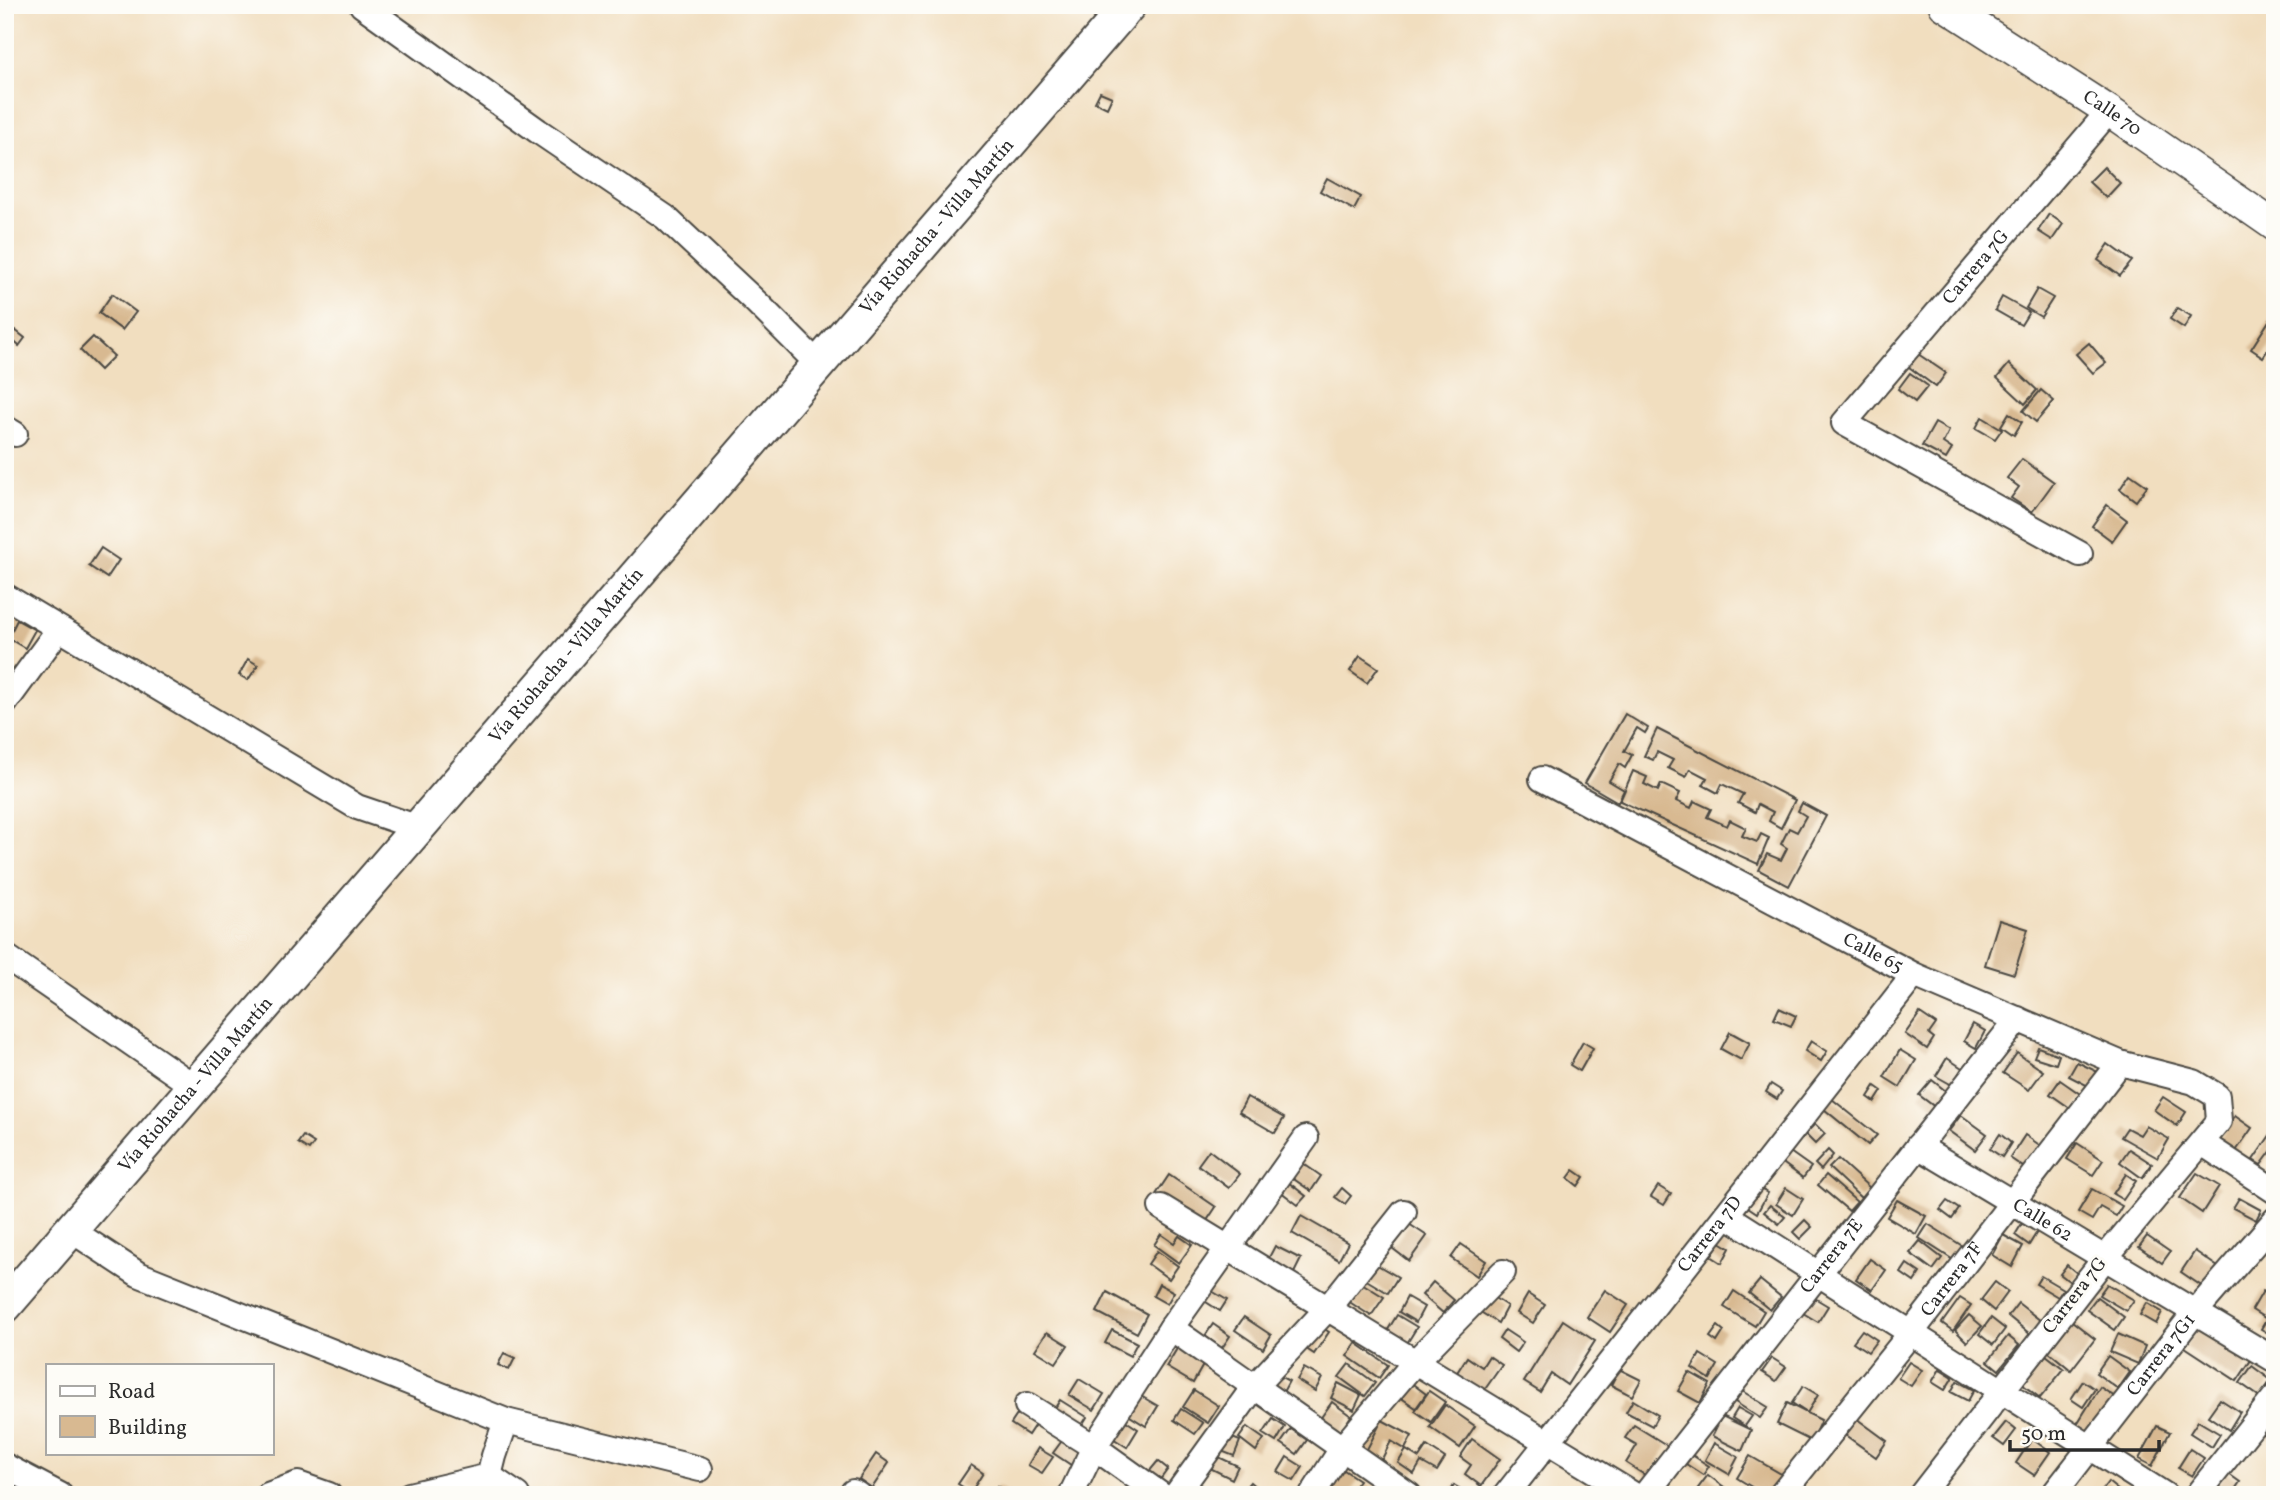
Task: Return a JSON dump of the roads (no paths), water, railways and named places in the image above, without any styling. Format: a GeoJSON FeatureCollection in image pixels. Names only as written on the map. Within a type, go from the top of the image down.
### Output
{"type":"FeatureCollection","features":[{"type":"Feature","properties":{"kind":"main road","name":"Vía Riohacha - Villa Martín"},"geometry":{"type":"LineString","coordinates":[[5,1306],[1129,5]]}},
{"type":"Feature","properties":{"kind":"street"},"geometry":{"type":"LineString","coordinates":[[362,5],[538,131],[665,217],[818,363]]}},
{"type":"Feature","properties":{"kind":"street","name":"Calle 70"},"geometry":{"type":"LineString","coordinates":[[1944,5],[2109,111],[2275,226]]}},
{"type":"Feature","properties":{"kind":"street","name":"Carrera 7G"},"geometry":{"type":"LineString","coordinates":[[2080,554],[1844,423],[2109,111]]}},
{"type":"Feature","properties":{"kind":"street"},"geometry":{"type":"LineString","coordinates":[[5,596],[357,807],[419,828]]}},
{"type":"Feature","properties":{"kind":"street"},"geometry":{"type":"LineString","coordinates":[[5,703],[59,629]]}},
{"type":"Feature","properties":{"kind":"street","name":"Calle 65"},"geometry":{"type":"LineString","coordinates":[[1542,779],[1914,975],[2120,1063],[2194,1082],[2217,1096]]}},
{"type":"Feature","properties":{"kind":"street"},"geometry":{"type":"LineString","coordinates":[[5,956],[195,1087]]}},
{"type":"Feature","properties":{"kind":"street","name":"Carrera 7D"},"geometry":{"type":"LineString","coordinates":[[1506,1495],[1914,975]]}},
{"type":"Feature","properties":{"kind":"street","name":"Carrera 7E"},"geometry":{"type":"LineString","coordinates":[[1645,1495],[2018,1018]]}},
{"type":"Feature","properties":{"kind":"street","name":"Carrera 7F"},"geometry":{"type":"LineString","coordinates":[[1781,1495],[1911,1334],[2120,1063]]}},
{"type":"Feature","properties":{"kind":"street","name":"Carrera 7G"},"geometry":{"type":"LineString","coordinates":[[1921,1495],[2105,1258],[2219,1121],[2217,1096]]}},
{"type":"Feature","properties":{"kind":"street"},"geometry":{"type":"LineString","coordinates":[[1071,1495],[1094,1447],[1171,1328],[1306,1138]]}},
{"type":"Feature","properties":{"kind":"street"},"geometry":{"type":"LineString","coordinates":[[2202,1143],[2275,1191]]}},
{"type":"Feature","properties":{"kind":"street","name":"Calle 62"},"geometry":{"type":"LineString","coordinates":[[1917,1146],[2275,1360]]}},
{"type":"Feature","properties":{"kind":"street"},"geometry":{"type":"LineString","coordinates":[[1161,1207],[1634,1495]]}},
{"type":"Feature","properties":{"kind":"street"},"geometry":{"type":"LineString","coordinates":[[1176,1495],[1254,1387],[1328,1308],[1404,1212]]}},
{"type":"Feature","properties":{"kind":"street"},"geometry":{"type":"LineString","coordinates":[[1726,1215],[2165,1495]]}},
{"type":"Feature","properties":{"kind":"street","name":"Carrera 7G1"},"geometry":{"type":"LineString","coordinates":[[2053,1495],[2196,1311],[2275,1220]]}},
{"type":"Feature","properties":{"kind":"street"},"geometry":{"type":"LineString","coordinates":[[71,1230],[138,1274],[506,1421],[700,1469]]}},
{"type":"Feature","properties":{"kind":"street"},"geometry":{"type":"LineString","coordinates":[[1312,1495],[1343,1447],[1415,1362],[1503,1272]]}},
{"type":"Feature","properties":{"kind":"street"},"geometry":{"type":"LineString","coordinates":[[1171,1328],[1409,1495]]}},
{"type":"Feature","properties":{"kind":"street"},"geometry":{"type":"LineString","coordinates":[[2197,1495],[2275,1396]]}},
{"type":"Feature","properties":{"kind":"street"},"geometry":{"type":"LineString","coordinates":[[1027,1405],[1094,1447],[1161,1495]]}},
{"type":"Feature","properties":{"kind":"street"},"geometry":{"type":"LineString","coordinates":[[489,1476],[506,1421]]}},
{"type":"Feature","properties":{"kind":"street"},"geometry":{"type":"LineString","coordinates":[[5,1466],[60,1495]]}},
{"type":"Feature","properties":{"kind":"street"},"geometry":{"type":"LineString","coordinates":[[409,1495],[489,1476],[517,1495]]}},
{"type":"Feature","properties":{"kind":"street"},"geometry":{"type":"LineString","coordinates":[[268,1495],[298,1483],[329,1495]]}}]}
